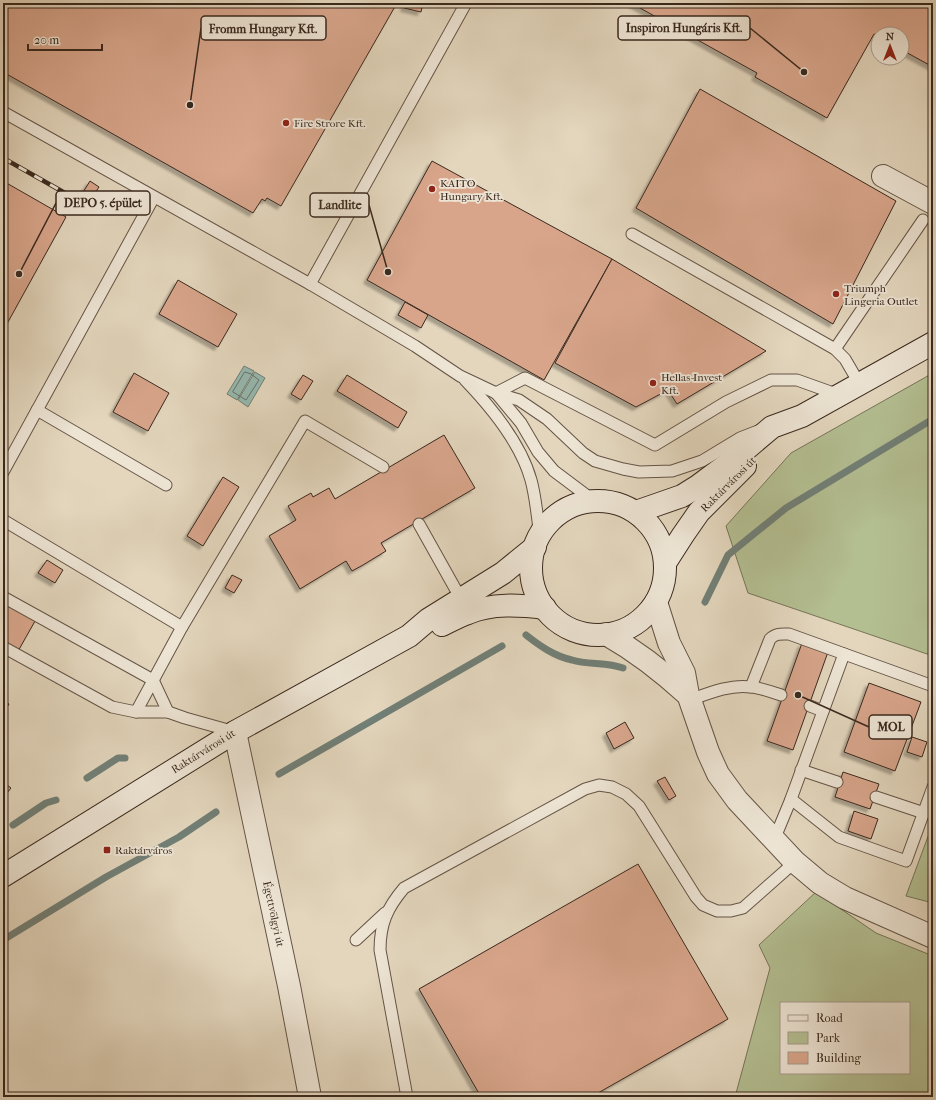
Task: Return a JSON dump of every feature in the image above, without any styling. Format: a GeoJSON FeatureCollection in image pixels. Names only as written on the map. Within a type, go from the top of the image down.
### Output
{"type":"FeatureCollection","features":[{"type":"Feature","properties":{"kind":"street"},"geometry":{"type":"LineString","coordinates":[[883,176],[928,212]]}},
{"type":"Feature","properties":{"kind":"street","name":"Raktárvárosi út"},"geometry":{"type":"LineString","coordinates":[[636,512],[682,496],[733,460],[772,427],[802,416],[933,343]]}},
{"type":"Feature","properties":{"kind":"street","name":"Raktárvárosi út"},"geometry":{"type":"LineString","coordinates":[[665,563],[699,512],[742,469],[802,416]]}},
{"type":"Feature","properties":{"kind":"street","name":"Raktárvárosi út"},"geometry":{"type":"LineString","coordinates":[[594,501],[616,503],[636,512],[645,520],[659,540],[665,563],[664,584],[656,602],[649,612],[630,627],[618,632],[606,634],[579,632],[566,627],[555,619],[538,598],[531,572],[532,560],[537,541],[547,524],[568,508],[581,503],[594,501]]}},
{"type":"Feature","properties":{"kind":"street","name":"Raktárvárosi út"},"geometry":{"type":"LineString","coordinates":[[3,876],[235,732],[409,636],[429,619],[503,573],[537,541]]}},
{"type":"Feature","properties":{"kind":"street"},"geometry":{"type":"LineString","coordinates":[[656,602],[669,643],[684,673],[689,698],[718,774],[737,800],[795,862],[820,883],[845,898],[933,937]]}},
{"type":"Feature","properties":{"kind":"street","name":"Raktárvárosi út"},"geometry":{"type":"LineString","coordinates":[[409,636],[436,628],[468,612],[484,608],[518,605],[545,608]]}},
{"type":"Feature","properties":{"kind":"street"},"geometry":{"type":"LineString","coordinates":[[606,634],[645,659],[689,698]]}},
{"type":"Feature","properties":{"kind":"street","name":"Égettvölgyi út"},"geometry":{"type":"LineString","coordinates":[[235,732],[289,986],[310,1097]]}},
{"type":"Feature","properties":{"kind":"lane"},"geometry":{"type":"LineString","coordinates":[[310,284],[466,3]]}},
{"type":"Feature","properties":{"kind":"lane"},"geometry":{"type":"LineString","coordinates":[[3,112],[310,284],[415,346],[460,376],[496,392],[519,400],[547,419],[583,453],[595,461],[617,468],[639,472],[672,471],[702,461],[750,433],[772,427]]}},
{"type":"Feature","properties":{"kind":"lane"},"geometry":{"type":"LineString","coordinates":[[3,472],[154,197]]}},
{"type":"Feature","properties":{"kind":"lane"},"geometry":{"type":"LineString","coordinates":[[835,349],[928,212]]}},
{"type":"Feature","properties":{"kind":"lane"},"geometry":{"type":"LineString","coordinates":[[632,234],[835,349],[845,359],[859,383]]}},
{"type":"Feature","properties":{"kind":"lane"},"geometry":{"type":"LineString","coordinates":[[460,376],[482,398],[509,435],[523,458],[531,480],[537,541]]}},
{"type":"Feature","properties":{"kind":"lane"},"geometry":{"type":"LineString","coordinates":[[496,392],[525,378],[655,445],[726,402],[771,380],[797,380],[840,395]]}},
{"type":"Feature","properties":{"kind":"lane"},"geometry":{"type":"LineString","coordinates":[[496,392],[520,423],[538,452],[554,471],[594,501]]}},
{"type":"Feature","properties":{"kind":"lane"},"geometry":{"type":"LineString","coordinates":[[37,410],[166,485]]}},
{"type":"Feature","properties":{"kind":"lane"},"geometry":{"type":"LineString","coordinates":[[136,712],[182,627],[305,422],[383,467]]}},
{"type":"Feature","properties":{"kind":"lane"},"geometry":{"type":"LineString","coordinates":[[3,520],[182,627]]}},
{"type":"Feature","properties":{"kind":"lane"},"geometry":{"type":"LineString","coordinates":[[419,524],[461,599]]}},
{"type":"Feature","properties":{"kind":"lane"},"geometry":{"type":"LineString","coordinates":[[3,597],[153,680],[168,712]]}},
{"type":"Feature","properties":{"kind":"lane"},"geometry":{"type":"LineString","coordinates":[[751,686],[770,639],[775,635],[789,634],[933,686]]}},
{"type":"Feature","properties":{"kind":"lane"},"geometry":{"type":"LineString","coordinates":[[3,647],[112,707],[136,712],[168,712],[235,732]]}},
{"type":"Feature","properties":{"kind":"lane"},"geometry":{"type":"LineString","coordinates":[[774,840],[791,799],[844,654]]}},
{"type":"Feature","properties":{"kind":"lane"},"geometry":{"type":"LineString","coordinates":[[689,698],[735,687],[751,686],[781,695]]}},
{"type":"Feature","properties":{"kind":"lane"},"geometry":{"type":"LineString","coordinates":[[810,706],[823,710]]}},
{"type":"Feature","properties":{"kind":"lane"},"geometry":{"type":"LineString","coordinates":[[801,770],[837,782]]}},
{"type":"Feature","properties":{"kind":"lane"},"geometry":{"type":"LineString","coordinates":[[356,940],[387,911],[404,888],[585,789],[599,785],[612,787],[626,794],[639,806],[696,897],[703,905],[717,911],[731,911],[743,908],[795,862]]}},
{"type":"Feature","properties":{"kind":"lane"},"geometry":{"type":"LineString","coordinates":[[791,799],[839,838],[906,861],[933,787]]}},
{"type":"Feature","properties":{"kind":"lane"},"geometry":{"type":"LineString","coordinates":[[876,796],[924,814]]}},
{"type":"Feature","properties":{"kind":"lane"},"geometry":{"type":"LineString","coordinates":[[387,911],[380,938],[380,950],[407,1097]]}},
{"type":"Feature","properties":{"kind":"green space"},"geometry":{"type":"Polygon","coordinates":[[[933,373],[933,656],[748,593],[726,526],[791,453],[933,373]]]}},
{"type":"Feature","properties":{"kind":"green space"},"geometry":{"type":"Polygon","coordinates":[[[933,823],[933,903],[906,896],[933,823]]]}},
{"type":"Feature","properties":{"kind":"green space"},"geometry":{"type":"Polygon","coordinates":[[[816,892],[876,933],[933,956],[933,1077],[927,1095],[933,1097],[735,1097],[770,968],[759,945],[816,892]]]}},
{"type":"Feature","properties":{"kind":"water"},"geometry":{"type":"Polygon","coordinates":[[[244,366],[254,371],[237,400],[227,394],[244,366]]]}},
{"type":"Feature","properties":{"kind":"water"},"geometry":{"type":"Polygon","coordinates":[[[255,372],[265,378],[248,407],[238,400],[255,372]]]}},
{"type":"Feature","properties":{"kind":"building"},"geometry":{"type":"Polygon","coordinates":[[[3,3],[397,3],[281,206],[267,198],[265,201],[262,199],[253,213],[3,72],[3,3]]]}},
{"type":"Feature","properties":{"kind":"building"},"geometry":{"type":"Polygon","coordinates":[[[405,3],[423,3],[421,12],[404,8],[405,3]]]}},
{"type":"Feature","properties":{"kind":"building"},"geometry":{"type":"Polygon","coordinates":[[[631,3],[933,3],[933,67],[910,54],[910,26],[870,26],[870,41],[827,118],[755,77],[757,73],[631,3]]]}},
{"type":"Feature","properties":{"kind":"building"},"geometry":{"type":"Polygon","coordinates":[[[700,89],[896,201],[833,324],[636,208],[700,89]]]}},
{"type":"Feature","properties":{"kind":"building"},"geometry":{"type":"Polygon","coordinates":[[[432,161],[612,259],[544,380],[367,280],[432,161]]]}},
{"type":"Feature","properties":{"kind":"building"},"geometry":{"type":"Polygon","coordinates":[[[3,181],[66,217],[3,331],[3,181]]]}},
{"type":"Feature","properties":{"kind":"building"},"geometry":{"type":"Polygon","coordinates":[[[90,181],[99,187],[89,202],[80,197],[90,181]]]}},
{"type":"Feature","properties":{"kind":"building"},"geometry":{"type":"Polygon","coordinates":[[[612,259],[766,351],[677,404],[668,390],[636,407],[555,363],[612,259]]]}},
{"type":"Feature","properties":{"kind":"building"},"geometry":{"type":"Polygon","coordinates":[[[178,280],[237,314],[218,347],[159,314],[178,280]]]}},
{"type":"Feature","properties":{"kind":"building"},"geometry":{"type":"Polygon","coordinates":[[[405,302],[428,315],[421,328],[398,315],[405,302]]]}},
{"type":"Feature","properties":{"kind":"building"},"geometry":{"type":"Polygon","coordinates":[[[134,373],[169,393],[148,431],[113,412],[134,373]]]}},
{"type":"Feature","properties":{"kind":"building"},"geometry":{"type":"Polygon","coordinates":[[[303,375],[313,381],[301,400],[291,394],[303,375]]]}},
{"type":"Feature","properties":{"kind":"building"},"geometry":{"type":"Polygon","coordinates":[[[347,375],[407,412],[398,428],[337,391],[347,375]]]}},
{"type":"Feature","properties":{"kind":"building"},"geometry":{"type":"Polygon","coordinates":[[[444,435],[475,488],[381,543],[386,551],[363,565],[352,571],[346,561],[300,589],[269,536],[296,520],[288,506],[311,493],[313,497],[329,488],[335,499],[444,435]]]}},
{"type":"Feature","properties":{"kind":"building"},"geometry":{"type":"Polygon","coordinates":[[[223,477],[239,487],[203,546],[187,536],[223,477]]]}},
{"type":"Feature","properties":{"kind":"building"},"geometry":{"type":"Polygon","coordinates":[[[47,560],[63,570],[55,583],[38,573],[47,560]]]}},
{"type":"Feature","properties":{"kind":"building"},"geometry":{"type":"Polygon","coordinates":[[[232,575],[242,580],[234,593],[225,588],[232,575]]]}},
{"type":"Feature","properties":{"kind":"building"},"geometry":{"type":"Polygon","coordinates":[[[3,593],[39,614],[17,653],[3,645],[3,593]]]}},
{"type":"Feature","properties":{"kind":"building"},"geometry":{"type":"Polygon","coordinates":[[[802,643],[828,652],[793,750],[767,741],[802,643]]]}},
{"type":"Feature","properties":{"kind":"building"},"geometry":{"type":"Polygon","coordinates":[[[869,683],[921,702],[895,771],[844,752],[869,683]]]}},
{"type":"Feature","properties":{"kind":"building"},"geometry":{"type":"Polygon","coordinates":[[[3,700],[9,704],[3,714],[3,700]]]}},
{"type":"Feature","properties":{"kind":"building"},"geometry":{"type":"Polygon","coordinates":[[[625,722],[634,738],[614,749],[606,733],[625,722]]]}},
{"type":"Feature","properties":{"kind":"building"},"geometry":{"type":"Polygon","coordinates":[[[912,737],[927,742],[922,757],[907,752],[912,737]]]}},
{"type":"Feature","properties":{"kind":"building"},"geometry":{"type":"Polygon","coordinates":[[[843,772],[879,784],[870,809],[835,797],[843,772]]]}},
{"type":"Feature","properties":{"kind":"building"},"geometry":{"type":"Polygon","coordinates":[[[665,777],[676,796],[669,800],[657,781],[665,777]]]}},
{"type":"Feature","properties":{"kind":"building"},"geometry":{"type":"Polygon","coordinates":[[[3,782],[11,788],[3,798],[3,782]]]}},
{"type":"Feature","properties":{"kind":"building"},"geometry":{"type":"Polygon","coordinates":[[[854,811],[878,819],[871,839],[848,831],[854,811]]]}},
{"type":"Feature","properties":{"kind":"building"},"geometry":{"type":"Polygon","coordinates":[[[638,864],[728,1019],[591,1097],[481,1097],[419,989],[638,864]]]}},
{"type":"Feature","properties":{"kind":"waterway"},"geometry":{"type":"LineString","coordinates":[[705,602],[728,555],[786,508],[933,419]]}},
{"type":"Feature","properties":{"kind":"waterway"},"geometry":{"type":"LineString","coordinates":[[526,635],[559,656],[578,662],[611,665],[623,668]]}},
{"type":"Feature","properties":{"kind":"waterway"},"geometry":{"type":"LineString","coordinates":[[279,774],[502,646]]}},
{"type":"Feature","properties":{"kind":"waterway"},"geometry":{"type":"LineString","coordinates":[[87,778],[118,758],[125,758]]}},
{"type":"Feature","properties":{"kind":"waterway"},"geometry":{"type":"LineString","coordinates":[[13,825],[46,803],[56,800]]}},
{"type":"Feature","properties":{"kind":"waterway"},"geometry":{"type":"LineString","coordinates":[[3,940],[106,877],[179,837],[216,812]]}},
{"type":"Feature","properties":{"kind":"railway"},"geometry":{"type":"LineString","coordinates":[[3,158],[88,206]]}},
{"type":"Feature","properties":{"kind":"place","name":"Inspiron Hungáris Kft."},"geometry":{"type":"Point","coordinates":[804,72]}},
{"type":"Feature","properties":{"kind":"place","name":"Fromm Hungary Kft."},"geometry":{"type":"Point","coordinates":[190,105]}},
{"type":"Feature","properties":{"kind":"place","name":"Fire Strore Kft."},"geometry":{"type":"Point","coordinates":[286,123]}},
{"type":"Feature","properties":{"kind":"place","name":"KAITO Hungary Kft."},"geometry":{"type":"Point","coordinates":[432,189]}},
{"type":"Feature","properties":{"kind":"place","name":"Landlite"},"geometry":{"type":"Point","coordinates":[388,272]}},
{"type":"Feature","properties":{"kind":"place","name":"DEPO 5. épület"},"geometry":{"type":"Point","coordinates":[19,274]}},
{"type":"Feature","properties":{"kind":"place","name":"Triumph Lingeria Outlet"},"geometry":{"type":"Point","coordinates":[836,294]}},
{"type":"Feature","properties":{"kind":"place","name":"Hellas-Invest Kft."},"geometry":{"type":"Point","coordinates":[653,383]}},
{"type":"Feature","properties":{"kind":"place","name":"MOL"},"geometry":{"type":"Point","coordinates":[798,695]}},
{"type":"Feature","properties":{"kind":"place","name":"Raktárváros"},"geometry":{"type":"Point","coordinates":[107,850]}}]}
